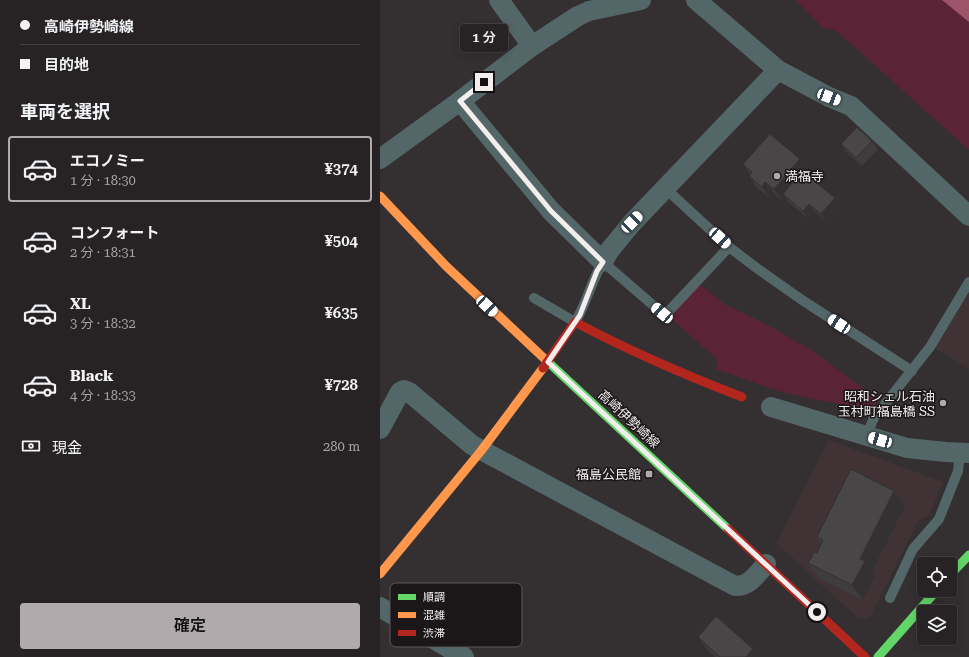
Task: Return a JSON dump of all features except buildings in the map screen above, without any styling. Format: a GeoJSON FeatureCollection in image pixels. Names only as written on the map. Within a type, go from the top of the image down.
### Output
{"type":"FeatureCollection","features":[{"type":"Feature","properties":{"kind":"main road","name":"高崎伊勢崎線"},"geometry":{"type":"LineString","coordinates":[[380,196],[446,266],[865,657]]}},
{"type":"Feature","properties":{"kind":"main road"},"geometry":{"type":"LineString","coordinates":[[380,574],[481,450],[548,362],[575,322],[598,335],[679,373],[742,397]]}},
{"type":"Feature","properties":{"kind":"main road"},"geometry":{"type":"LineString","coordinates":[[957,568],[969,555]]}},
{"type":"Feature","properties":{"kind":"main road"},"geometry":{"type":"LineString","coordinates":[[878,657],[931,597]]}},
{"type":"Feature","properties":{"kind":"street"},"geometry":{"type":"LineString","coordinates":[[499,0],[532,46]]}},
{"type":"Feature","properties":{"kind":"street"},"geometry":{"type":"LineString","coordinates":[[380,158],[460,101],[532,46],[588,11],[641,0]]}},
{"type":"Feature","properties":{"kind":"street"},"geometry":{"type":"LineString","coordinates":[[696,0],[778,70],[829,97],[851,106],[969,216]]}},
{"type":"Feature","properties":{"kind":"street"},"geometry":{"type":"LineString","coordinates":[[460,101],[551,211],[603,262],[632,222],[666,189],[778,70]]}},
{"type":"Feature","properties":{"kind":"street"},"geometry":{"type":"LineString","coordinates":[[380,429],[400,392],[404,390],[409,392],[472,445],[735,586],[741,586],[748,583],[766,564]]}},
{"type":"Feature","properties":{"kind":"street"},"geometry":{"type":"LineString","coordinates":[[771,407],[907,448],[965,453]]}},
{"type":"Feature","properties":{"kind":"street"},"geometry":{"type":"LineString","coordinates":[[380,607],[390,613]]}},
{"type":"Feature","properties":{"kind":"street"},"geometry":{"type":"LineString","coordinates":[[447,647],[464,657]]}},
{"type":"Feature","properties":{"kind":"lane"},"geometry":{"type":"LineString","coordinates":[[666,189],[729,247],[802,300],[912,371]]}},
{"type":"Feature","properties":{"kind":"lane"},"geometry":{"type":"LineString","coordinates":[[534,298],[575,322],[580,315],[597,271],[603,262],[662,313],[667,313],[729,247]]}},
{"type":"Feature","properties":{"kind":"lane"},"geometry":{"type":"LineString","coordinates":[[866,436],[874,418],[930,347],[969,282]]}},
{"type":"Feature","properties":{"kind":"lane"},"geometry":{"type":"LineString","coordinates":[[890,598],[913,549],[938,519],[965,453]]}},
{"type":"Feature","properties":{"kind":"shaded area"},"geometry":{"type":"Polygon","coordinates":[[[796,0],[942,0],[969,22],[969,150],[840,34],[832,29],[823,28],[796,0]]]}},
{"type":"Feature","properties":{"kind":"shaded area"},"geometry":{"type":"Polygon","coordinates":[[[942,0],[969,0],[969,22],[942,0]]]}},
{"type":"Feature","properties":{"kind":"shaded area"},"geometry":{"type":"Polygon","coordinates":[[[699,284],[726,305],[766,324],[813,351],[879,400],[869,409],[822,401],[778,391],[716,369],[717,359],[669,317],[699,284]]]}},
{"type":"Feature","properties":{"kind":"shaded area"},"geometry":{"type":"Polygon","coordinates":[[[969,290],[969,369],[935,348],[969,290]]]}},
{"type":"Feature","properties":{"kind":"shaded area"},"geometry":{"type":"Polygon","coordinates":[[[829,440],[943,482],[929,516],[918,521],[869,619],[858,618],[776,543],[829,440]]]}},
{"type":"Feature","properties":{"kind":"traffic: fast"},"geometry":{"type":"LineString","coordinates":[[548,362],[728,529]]}},
{"type":"Feature","properties":{"kind":"traffic: fast"},"geometry":{"type":"LineString","coordinates":[[957,568],[969,555]]}},
{"type":"Feature","properties":{"kind":"traffic: fast"},"geometry":{"type":"LineString","coordinates":[[878,657],[931,597]]}},
{"type":"Feature","properties":{"kind":"traffic: slow"},"geometry":{"type":"LineString","coordinates":[[380,196],[446,266],[548,362]]}},
{"type":"Feature","properties":{"kind":"traffic: slow"},"geometry":{"type":"LineString","coordinates":[[380,574],[481,451],[543,368]]}},
{"type":"Feature","properties":{"kind":"traffic: jam"},"geometry":{"type":"LineString","coordinates":[[543,368],[575,322],[657,362],[742,397]]}},
{"type":"Feature","properties":{"kind":"traffic: jam"},"geometry":{"type":"LineString","coordinates":[[728,529],[865,657]]}},
{"type":"Feature","properties":{"kind":"place","name":"満福寺"},"geometry":{"type":"Point","coordinates":[777,176]}},
{"type":"Feature","properties":{"kind":"place","name":"昭和シェル石油 玉村町福島橋 SS"},"geometry":{"type":"Point","coordinates":[943,403]}},
{"type":"Feature","properties":{"kind":"place","name":"福島公民館"},"geometry":{"type":"Point","coordinates":[649,474]}},
{"type":"Feature","properties":{"kind":"route"},"geometry":{"type":"LineString","coordinates":[[484,82],[460,101],[551,211],[603,262],[597,271],[580,315],[548,362],[817,612]]}}]}
